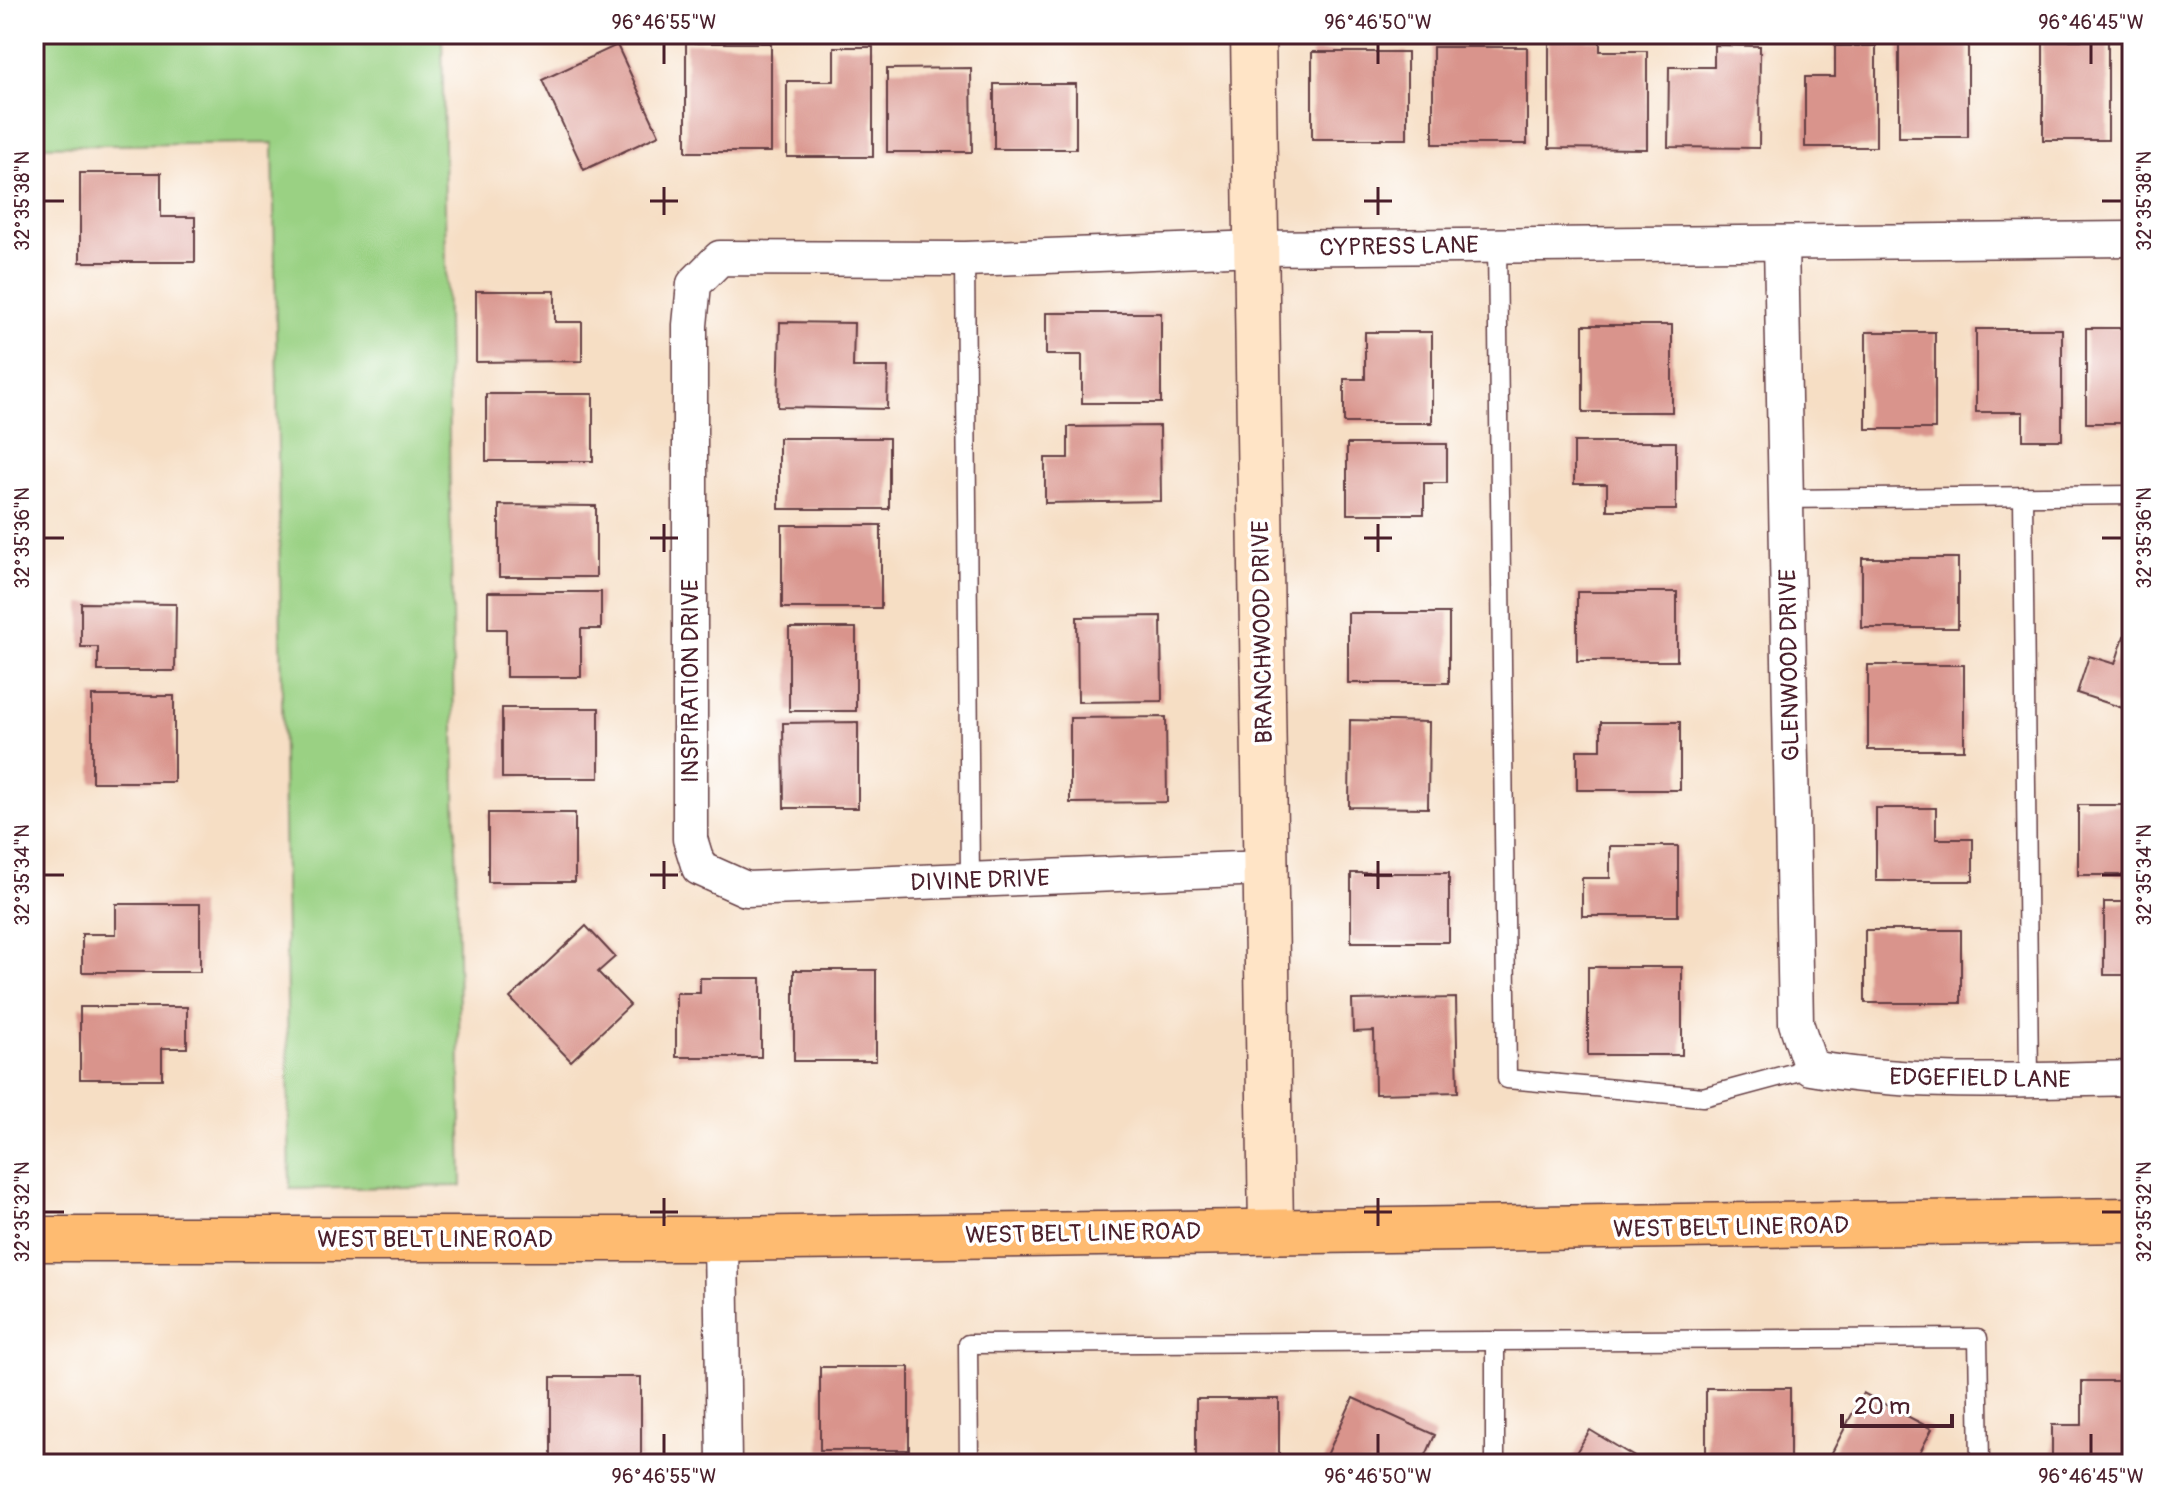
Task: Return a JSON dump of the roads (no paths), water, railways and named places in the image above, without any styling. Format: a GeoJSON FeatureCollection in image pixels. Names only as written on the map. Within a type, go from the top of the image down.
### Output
{"type":"FeatureCollection","features":[{"type":"Feature","properties":{"kind":"main road","name":"WEST BELT LINE ROAD"},"geometry":{"type":"LineString","coordinates":[[34,1239],[721,1239],[1271,1230],[1667,1229],[2132,1220]]}},
{"type":"Feature","properties":{"kind":"street","name":"BRANCHWOOD DRIVE"},"geometry":{"type":"LineString","coordinates":[[1253,34],[1271,1230]]}},
{"type":"Feature","properties":{"kind":"street","name":"CYPRESS LANE"},"geometry":{"type":"LineString","coordinates":[[694,301],[694,284],[720,258],[965,259],[1257,248],[2132,239]]}},
{"type":"Feature","properties":{"kind":"street","name":"GLENWOOD DRIVE"},"geometry":{"type":"LineString","coordinates":[[1781,243],[1796,1023],[1819,1069]]}},
{"type":"Feature","properties":{"kind":"street","name":"INSPIRATION DRIVE"},"geometry":{"type":"LineString","coordinates":[[694,301],[690,325],[690,839],[699,868]]}},
{"type":"Feature","properties":{"kind":"street","name":"DIVINE DRIVE"},"geometry":{"type":"LineString","coordinates":[[699,868],[746,889],[1265,868]]}},
{"type":"Feature","properties":{"kind":"street","name":"EDGEFIELD LANE"},"geometry":{"type":"LineString","coordinates":[[1819,1069],[1883,1078],[2132,1078]]}},
{"type":"Feature","properties":{"kind":"street"},"geometry":{"type":"LineString","coordinates":[[721,1239],[724,1464]]}},
{"type":"Feature","properties":{"kind":"lane"},"geometry":{"type":"LineString","coordinates":[[1497,245],[1507,1079],[1703,1097],[1819,1069]]}},
{"type":"Feature","properties":{"kind":"lane"},"geometry":{"type":"LineString","coordinates":[[965,259],[970,880]]}},
{"type":"Feature","properties":{"kind":"lane"},"geometry":{"type":"LineString","coordinates":[[1785,499],[2132,495]]}},
{"type":"Feature","properties":{"kind":"lane"},"geometry":{"type":"LineString","coordinates":[[2023,496],[2029,1080]]}},
{"type":"Feature","properties":{"kind":"lane"},"geometry":{"type":"LineString","coordinates":[[969,1464],[968,1344],[1978,1338],[1980,1464]]}},
{"type":"Feature","properties":{"kind":"lane"},"geometry":{"type":"LineString","coordinates":[[1495,1341],[1495,1464]]}}]}
